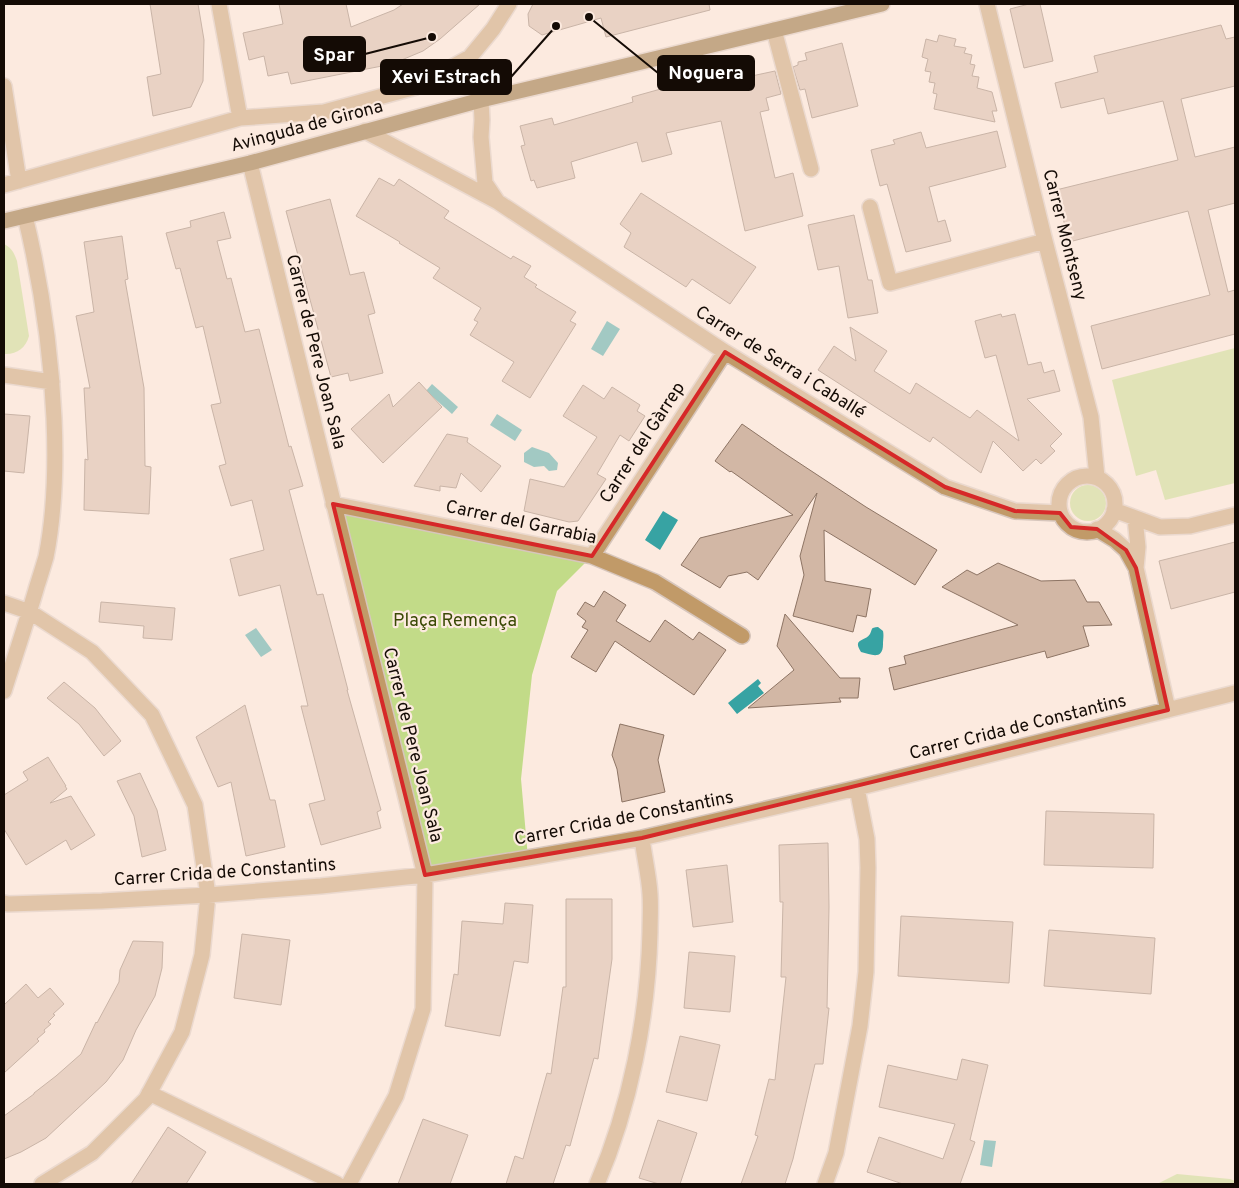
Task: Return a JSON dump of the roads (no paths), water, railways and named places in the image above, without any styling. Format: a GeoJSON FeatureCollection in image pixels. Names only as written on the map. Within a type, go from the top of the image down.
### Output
{"type":"FeatureCollection","features":[{"type":"Feature","properties":{"kind":"main road","name":"Avinguda de Girona"},"geometry":{"type":"LineString","coordinates":[[4,221],[250,163],[481,100],[882,4]]}},
{"type":"Feature","properties":{"kind":"street"},"geometry":{"type":"LineString","coordinates":[[219,4],[240,118]]}},
{"type":"Feature","properties":{"kind":"street"},"geometry":{"type":"LineString","coordinates":[[470,57],[510,4]]}},
{"type":"Feature","properties":{"kind":"street","name":"Carrer Montseny"},"geometry":{"type":"LineString","coordinates":[[987,4],[1045,242],[1091,418],[1097,478]]}},
{"type":"Feature","properties":{"kind":"street"},"geometry":{"type":"LineString","coordinates":[[774,30],[811,169]]}},
{"type":"Feature","properties":{"kind":"street","name":"Avinguda de Girona"},"geometry":{"type":"LineString","coordinates":[[4,185],[240,118],[324,112],[416,87],[470,57]]}},
{"type":"Feature","properties":{"kind":"street","name":"Carrer de Serra i Caballé"},"geometry":{"type":"LineString","coordinates":[[470,57],[472,76],[481,100],[481,137],[485,183],[498,202]]}},
{"type":"Feature","properties":{"kind":"street"},"geometry":{"type":"LineString","coordinates":[[4,86],[19,181]]}},
{"type":"Feature","properties":{"kind":"street","name":"Carrer de Serra i Caballé"},"geometry":{"type":"LineString","coordinates":[[365,131],[498,202],[725,352],[946,487],[1015,511],[1060,513]]}},
{"type":"Feature","properties":{"kind":"street","name":"Carrer de Pere Joan Sala"},"geometry":{"type":"LineString","coordinates":[[250,163],[425,874],[423,1009],[396,1096],[349,1184]]}},
{"type":"Feature","properties":{"kind":"street"},"geometry":{"type":"LineString","coordinates":[[870,207],[890,282],[1045,242]]}},
{"type":"Feature","properties":{"kind":"street"},"geometry":{"type":"LineString","coordinates":[[4,691],[46,557],[55,488],[56,454],[47,333],[36,265],[25,216]]}},
{"type":"Feature","properties":{"kind":"street","name":"Carrer del Gàrrep"},"geometry":{"type":"LineString","coordinates":[[592,556],[725,352]]}},
{"type":"Feature","properties":{"kind":"street"},"geometry":{"type":"LineString","coordinates":[[4,375],[52,382]]}},
{"type":"Feature","properties":{"kind":"street"},"geometry":{"type":"LineString","coordinates":[[1081,476],[1089,476],[1102,480],[1110,488],[1114,499],[1114,510],[1104,525],[1097,529],[1079,530],[1071,527],[1064,521],[1060,513],[1059,497],[1067,484],[1074,479],[1081,476]]}},
{"type":"Feature","properties":{"kind":"street","name":"Carrer del Garrabia"},"geometry":{"type":"LineString","coordinates":[[333,504],[592,556],[655,582],[742,636]]}},
{"type":"Feature","properties":{"kind":"street"},"geometry":{"type":"LineString","coordinates":[[1114,510],[1160,527],[1190,526],[1235,515]]}},
{"type":"Feature","properties":{"kind":"street"},"geometry":{"type":"LineString","coordinates":[[1135,518],[1138,547],[1136,568]]}},
{"type":"Feature","properties":{"kind":"street"},"geometry":{"type":"LineString","coordinates":[[1097,529],[1115,540],[1126,550],[1136,568],[1168,710]]}},
{"type":"Feature","properties":{"kind":"street"},"geometry":{"type":"LineString","coordinates":[[4,603],[30,612],[92,652],[152,715],[195,805],[208,895],[202,955],[182,1032],[146,1099],[92,1153],[42,1184]]}},
{"type":"Feature","properties":{"kind":"street","name":"Carrer Crida de Constantins"},"geometry":{"type":"LineString","coordinates":[[5,904],[208,895],[321,886],[425,874],[642,838],[857,788],[1235,693]]}},
{"type":"Feature","properties":{"kind":"street"},"geometry":{"type":"LineString","coordinates":[[825,1184],[836,1153],[860,1026],[866,972],[867,839],[857,788]]}},
{"type":"Feature","properties":{"kind":"street"},"geometry":{"type":"LineString","coordinates":[[597,1184],[626,1100],[646,1004],[650,894],[642,838]]}},
{"type":"Feature","properties":{"kind":"street"},"geometry":{"type":"LineString","coordinates":[[149,1093],[337,1184]]}},
{"type":"Feature","properties":{"kind":"water"},"geometry":{"type":"Polygon","coordinates":[[[607,321],[620,329],[603,356],[591,349],[607,321]]]}},
{"type":"Feature","properties":{"kind":"water"},"geometry":{"type":"Polygon","coordinates":[[[432,384],[458,407],[452,414],[426,391],[432,384]]]}},
{"type":"Feature","properties":{"kind":"water"},"geometry":{"type":"Polygon","coordinates":[[[497,414],[522,430],[515,441],[490,425],[497,414]]]}},
{"type":"Feature","properties":{"kind":"water"},"geometry":{"type":"Polygon","coordinates":[[[532,447],[549,453],[558,463],[557,470],[549,471],[544,466],[534,467],[524,462],[524,453],[532,447]]]}},
{"type":"Feature","properties":{"kind":"water"},"geometry":{"type":"Polygon","coordinates":[[[663,511],[678,520],[660,550],[645,540],[663,511]]]}},
{"type":"Feature","properties":{"kind":"water"},"geometry":{"type":"Polygon","coordinates":[[[878,627],[883,631],[883,649],[881,652],[876,655],[861,652],[859,642],[870,634],[873,628],[878,627]]]}},
{"type":"Feature","properties":{"kind":"water"},"geometry":{"type":"Polygon","coordinates":[[[256,628],[272,650],[261,657],[245,635],[256,628]]]}},
{"type":"Feature","properties":{"kind":"water"},"geometry":{"type":"Polygon","coordinates":[[[758,679],[761,683],[758,686],[764,693],[737,714],[728,703],[758,679]]]}},
{"type":"Feature","properties":{"kind":"water"},"geometry":{"type":"Polygon","coordinates":[[[984,1140],[996,1141],[992,1167],[980,1165],[984,1140]]]}},
{"type":"Feature","properties":{"kind":"place","name":"Noguera"},"geometry":{"type":"Point","coordinates":[589,17]}},
{"type":"Feature","properties":{"kind":"place","name":"Xevi Estrach"},"geometry":{"type":"Point","coordinates":[556,26]}},
{"type":"Feature","properties":{"kind":"place","name":"Spar"},"geometry":{"type":"Point","coordinates":[432,37]}},
{"type":"Feature","properties":{"kind":"park label","name":"Plaça Remença"},"geometry":{"type":"Point","coordinates":[455,621]}}]}
